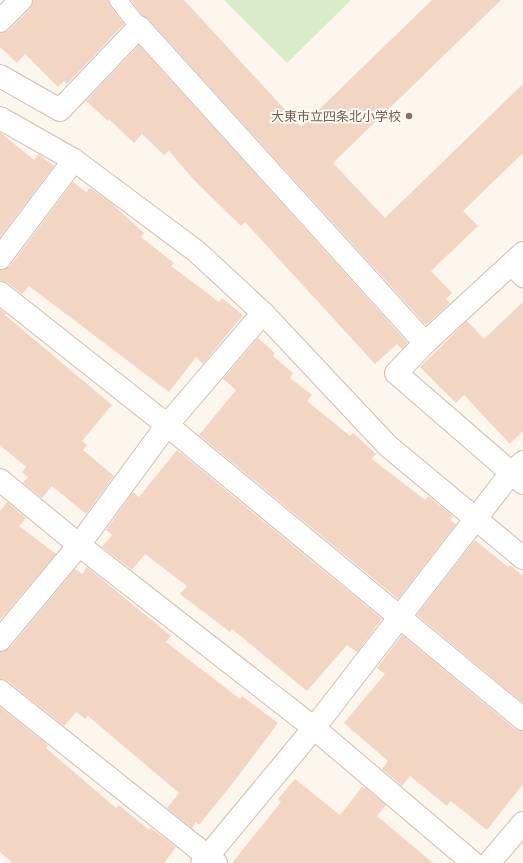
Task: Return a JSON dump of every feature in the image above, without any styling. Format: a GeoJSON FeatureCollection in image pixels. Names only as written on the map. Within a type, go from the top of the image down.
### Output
{"type":"FeatureCollection","features":[{"type":"Feature","properties":{"kind":"street"},"geometry":{"type":"LineString","coordinates":[[0,21],[21,0]]}},
{"type":"Feature","properties":{"kind":"street"},"geometry":{"type":"LineString","coordinates":[[0,76],[60,110],[139,27],[425,343]]}},
{"type":"Feature","properties":{"kind":"street"},"geometry":{"type":"LineString","coordinates":[[0,118],[74,160],[196,251],[263,313],[388,446],[523,558]]}},
{"type":"Feature","properties":{"kind":"street"},"geometry":{"type":"LineString","coordinates":[[0,258],[74,160]]}},
{"type":"Feature","properties":{"kind":"street"},"geometry":{"type":"LineString","coordinates":[[0,691],[209,861],[477,519],[519,473],[396,374],[425,343],[519,266]]}},
{"type":"Feature","properties":{"kind":"street"},"geometry":{"type":"LineString","coordinates":[[0,293],[167,425],[523,719]]}},
{"type":"Feature","properties":{"kind":"street"},"geometry":{"type":"LineString","coordinates":[[0,640],[79,545],[167,425],[263,313]]}},
{"type":"Feature","properties":{"kind":"street"},"geometry":{"type":"LineString","coordinates":[[0,480],[79,545],[314,728],[473,863]]}},
{"type":"Feature","properties":{"kind":"street"},"geometry":{"type":"LineString","coordinates":[[489,863],[523,823]]}},
{"type":"Feature","properties":{"kind":"lane"},"geometry":{"type":"LineString","coordinates":[[118,0],[139,27]]}},
{"type":"Feature","properties":{"kind":"green space"},"geometry":{"type":"Polygon","coordinates":[[[224,0],[351,0],[287,63],[224,0]]]}},
{"type":"Feature","properties":{"kind":"building"},"geometry":{"type":"Polygon","coordinates":[[[33,0],[108,0],[110,6],[124,24],[67,84],[64,81],[58,87],[25,54],[17,63],[0,47],[0,33],[9,30],[30,9],[33,0]]]}},
{"type":"Feature","properties":{"kind":"building"},"geometry":{"type":"Polygon","coordinates":[[[131,0],[184,0],[301,127],[432,0],[501,0],[333,163],[385,218],[523,84],[523,153],[463,211],[478,226],[431,271],[452,293],[446,299],[450,303],[426,325],[148,19],[142,15],[131,0]]]}},
{"type":"Feature","properties":{"kind":"building"},"geometry":{"type":"Polygon","coordinates":[[[139,45],[408,343],[402,349],[397,344],[375,364],[245,222],[241,226],[194,180],[169,151],[164,155],[142,134],[134,143],[109,119],[108,121],[86,101],[139,45]]]}},
{"type":"Feature","properties":{"kind":"building"},"geometry":{"type":"Polygon","coordinates":[[[0,132],[34,160],[38,154],[54,166],[0,237],[0,132]]]}},
{"type":"Feature","properties":{"kind":"building"},"geometry":{"type":"Polygon","coordinates":[[[73,182],[86,192],[90,188],[110,202],[144,233],[141,237],[174,263],[171,266],[219,302],[222,298],[243,315],[203,364],[196,357],[169,392],[29,286],[22,294],[8,283],[0,281],[0,270],[10,266],[73,182]]]}},
{"type":"Feature","properties":{"kind":"building"},"geometry":{"type":"Polygon","coordinates":[[[523,302],[523,431],[510,444],[464,395],[456,403],[420,367],[467,321],[484,339],[523,302]]]}},
{"type":"Feature","properties":{"kind":"building"},"geometry":{"type":"Polygon","coordinates":[[[0,309],[6,314],[5,315],[112,405],[82,441],[87,445],[83,450],[114,476],[86,514],[52,486],[42,498],[23,483],[28,477],[22,472],[26,467],[0,445],[0,309]]]}},
{"type":"Feature","properties":{"kind":"building"},"geometry":{"type":"Polygon","coordinates":[[[258,338],[275,353],[273,356],[293,373],[290,378],[312,395],[307,401],[350,436],[353,433],[376,454],[372,459],[425,500],[428,496],[453,516],[450,520],[456,524],[398,599],[199,435],[236,390],[223,379],[258,338]]]}},
{"type":"Feature","properties":{"kind":"building"},"geometry":{"type":"Polygon","coordinates":[[[177,450],[382,619],[357,652],[347,645],[307,691],[232,629],[230,632],[180,594],[187,586],[145,554],[132,570],[102,547],[112,535],[106,530],[133,492],[139,497],[177,450]]]}},
{"type":"Feature","properties":{"kind":"building"},"geometry":{"type":"Polygon","coordinates":[[[7,502],[26,518],[19,526],[56,554],[0,620],[0,511],[7,502]]]}},
{"type":"Feature","properties":{"kind":"building"},"geometry":{"type":"Polygon","coordinates":[[[475,540],[508,567],[510,565],[523,576],[523,703],[417,615],[475,540]]]}},
{"type":"Feature","properties":{"kind":"building"},"geometry":{"type":"Polygon","coordinates":[[[87,567],[171,636],[166,642],[240,699],[242,696],[278,723],[199,825],[196,822],[192,828],[167,808],[179,793],[88,716],[85,719],[76,712],[64,726],[8,681],[0,679],[0,652],[10,648],[75,569],[82,574],[87,567]]]}},
{"type":"Feature","properties":{"kind":"building"},"geometry":{"type":"Polygon","coordinates":[[[402,635],[515,729],[523,731],[523,784],[487,830],[451,801],[447,806],[410,776],[402,786],[382,769],[388,761],[344,723],[385,674],[377,668],[402,635]]]}},
{"type":"Feature","properties":{"kind":"building"},"geometry":{"type":"Polygon","coordinates":[[[0,707],[48,745],[46,748],[116,808],[119,805],[149,830],[151,828],[176,847],[164,863],[13,863],[0,852],[0,707]]]}},
{"type":"Feature","properties":{"kind":"building"},"geometry":{"type":"Polygon","coordinates":[[[295,779],[340,815],[362,787],[366,788],[386,805],[377,816],[433,863],[232,863],[281,802],[278,799],[295,779]]]}},
{"type":"Feature","properties":{"kind":"place","name":"大東市立四条北小学校"},"geometry":{"type":"Point","coordinates":[409,116]}}]}
